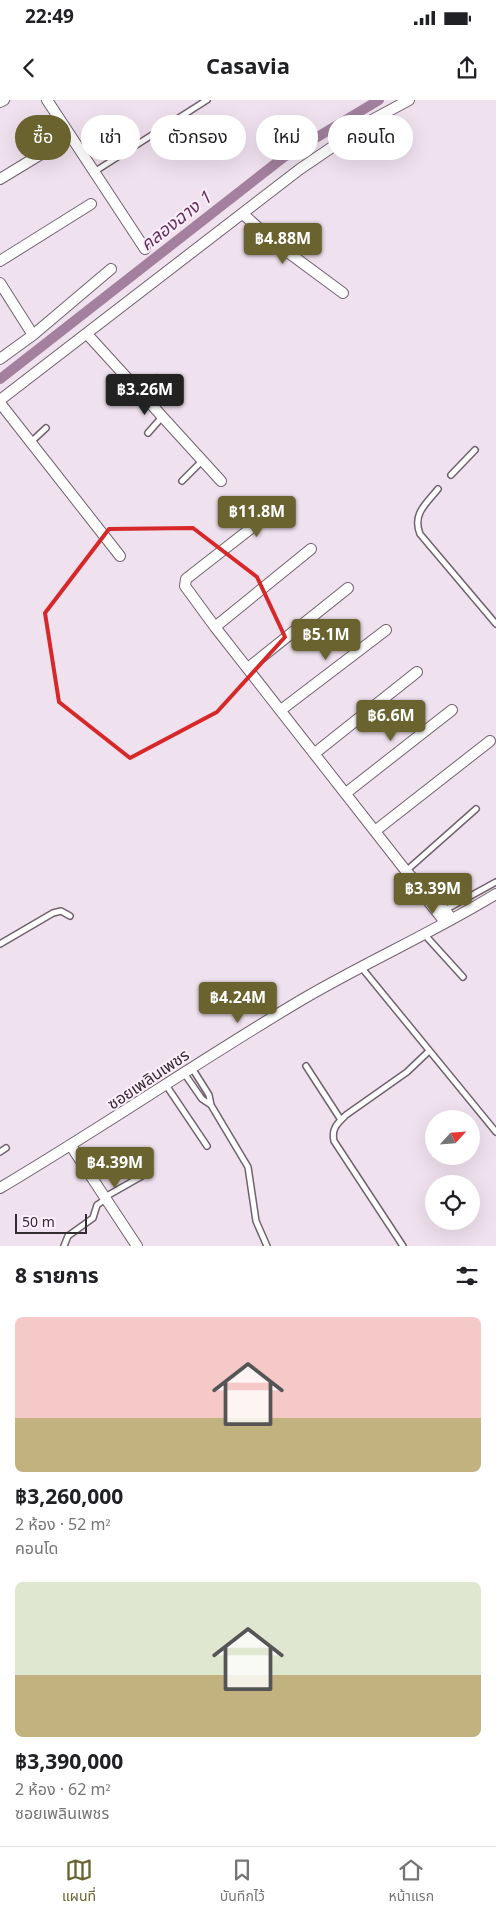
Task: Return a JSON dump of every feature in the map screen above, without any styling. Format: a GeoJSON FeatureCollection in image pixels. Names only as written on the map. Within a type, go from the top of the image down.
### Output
{"type":"FeatureCollection","features":[{"type":"Feature","properties":{"kind":"street"},"geometry":{"type":"LineString","coordinates":[[0,102],[4,100]]}},
{"type":"Feature","properties":{"kind":"street"},"geometry":{"type":"LineString","coordinates":[[47,100],[145,249]]}},
{"type":"Feature","properties":{"kind":"street"},"geometry":{"type":"LineString","coordinates":[[120,556],[0,401],[333,146],[408,100]]}},
{"type":"Feature","properties":{"kind":"street"},"geometry":{"type":"LineString","coordinates":[[0,179],[31,160]]}},
{"type":"Feature","properties":{"kind":"street"},"geometry":{"type":"LineString","coordinates":[[0,261],[91,204]]}},
{"type":"Feature","properties":{"kind":"street"},"geometry":{"type":"LineString","coordinates":[[242,214],[274,242],[344,293]]}},
{"type":"Feature","properties":{"kind":"street"},"geometry":{"type":"LineString","coordinates":[[0,359],[33,335],[111,269]]}},
{"type":"Feature","properties":{"kind":"street"},"geometry":{"type":"LineString","coordinates":[[2,291],[33,335]]}},
{"type":"Feature","properties":{"kind":"street"},"geometry":{"type":"LineString","coordinates":[[87,334],[221,482]]}},
{"type":"Feature","properties":{"kind":"street"},"geometry":{"type":"LineString","coordinates":[[273,511],[185,582],[215,628],[427,894],[429,902],[447,917]]}},
{"type":"Feature","properties":{"kind":"street"},"geometry":{"type":"LineString","coordinates":[[215,628],[311,549]]}},
{"type":"Feature","properties":{"kind":"street"},"geometry":{"type":"LineString","coordinates":[[248,668],[348,588]]}},
{"type":"Feature","properties":{"kind":"street"},"geometry":{"type":"LineString","coordinates":[[282,710],[386,630]]}},
{"type":"Feature","properties":{"kind":"street"},"geometry":{"type":"LineString","coordinates":[[315,753],[416,672]]}},
{"type":"Feature","properties":{"kind":"street"},"geometry":{"type":"LineString","coordinates":[[346,793],[452,710]]}},
{"type":"Feature","properties":{"kind":"street"},"geometry":{"type":"LineString","coordinates":[[376,831],[490,741]]}},
{"type":"Feature","properties":{"kind":"street","name":"ซอยเพลินเพชร"},"geometry":{"type":"LineString","coordinates":[[0,1188],[71,1146],[188,1070],[361,966],[423,934],[447,917],[496,894]]}},
{"type":"Feature","properties":{"kind":"street"},"geometry":{"type":"LineString","coordinates":[[71,1146],[137,1246]]}},
{"type":"Feature","properties":{"kind":"lane"},"geometry":{"type":"LineString","coordinates":[[94,172],[207,100]]}},
{"type":"Feature","properties":{"kind":"lane"},"geometry":{"type":"LineString","coordinates":[[144,397],[157,378]]}},
{"type":"Feature","properties":{"kind":"lane"},"geometry":{"type":"LineString","coordinates":[[148,433],[162,416]]}},
{"type":"Feature","properties":{"kind":"lane"},"geometry":{"type":"LineString","coordinates":[[30,442],[46,428]]}},
{"type":"Feature","properties":{"kind":"lane"},"geometry":{"type":"LineString","coordinates":[[451,475],[475,450]]}},
{"type":"Feature","properties":{"kind":"lane"},"geometry":{"type":"LineString","coordinates":[[182,481],[203,461]]}},
{"type":"Feature","properties":{"kind":"lane"},"geometry":{"type":"LineString","coordinates":[[438,489],[416,520],[420,534],[496,624]]}},
{"type":"Feature","properties":{"kind":"lane"},"geometry":{"type":"LineString","coordinates":[[406,870],[476,810]]}},
{"type":"Feature","properties":{"kind":"lane"},"geometry":{"type":"LineString","coordinates":[[447,917],[496,882]]}},
{"type":"Feature","properties":{"kind":"lane"},"geometry":{"type":"LineString","coordinates":[[0,944],[53,913],[61,911],[70,916]]}},
{"type":"Feature","properties":{"kind":"lane"},"geometry":{"type":"LineString","coordinates":[[423,934],[463,976]]}},
{"type":"Feature","properties":{"kind":"lane"},"geometry":{"type":"LineString","coordinates":[[361,966],[496,1132]]}},
{"type":"Feature","properties":{"kind":"lane"},"geometry":{"type":"LineString","coordinates":[[403,1246],[334,1141],[333,1129],[341,1120],[407,1072],[430,1051]]}},
{"type":"Feature","properties":{"kind":"lane"},"geometry":{"type":"LineString","coordinates":[[306,1066],[341,1120]]}},
{"type":"Feature","properties":{"kind":"lane"},"geometry":{"type":"LineString","coordinates":[[188,1070],[209,1095],[211,1105],[248,1167],[255,1214],[267,1246]]}},
{"type":"Feature","properties":{"kind":"lane"},"geometry":{"type":"LineString","coordinates":[[188,1070],[202,1099],[211,1105]]}},
{"type":"Feature","properties":{"kind":"lane"},"geometry":{"type":"LineString","coordinates":[[166,1085],[207,1146]]}},
{"type":"Feature","properties":{"kind":"lane"},"geometry":{"type":"LineString","coordinates":[[0,1152],[6,1148]]}},
{"type":"Feature","properties":{"kind":"lane"},"geometry":{"type":"LineString","coordinates":[[64,1246],[68,1236],[93,1218],[97,1205],[142,1176]]}},
{"type":"Feature","properties":{"kind":"highlighted area"},"geometry":{"type":"Polygon","coordinates":[[[193,528],[257,577],[285,637],[217,712],[130,758],[59,702],[45,613],[109,529],[193,528]]]}},
{"type":"Feature","properties":{"kind":"waterway","name":"คลองฉาง 1"},"geometry":{"type":"LineString","coordinates":[[0,379],[284,157],[379,100]]}}]}
